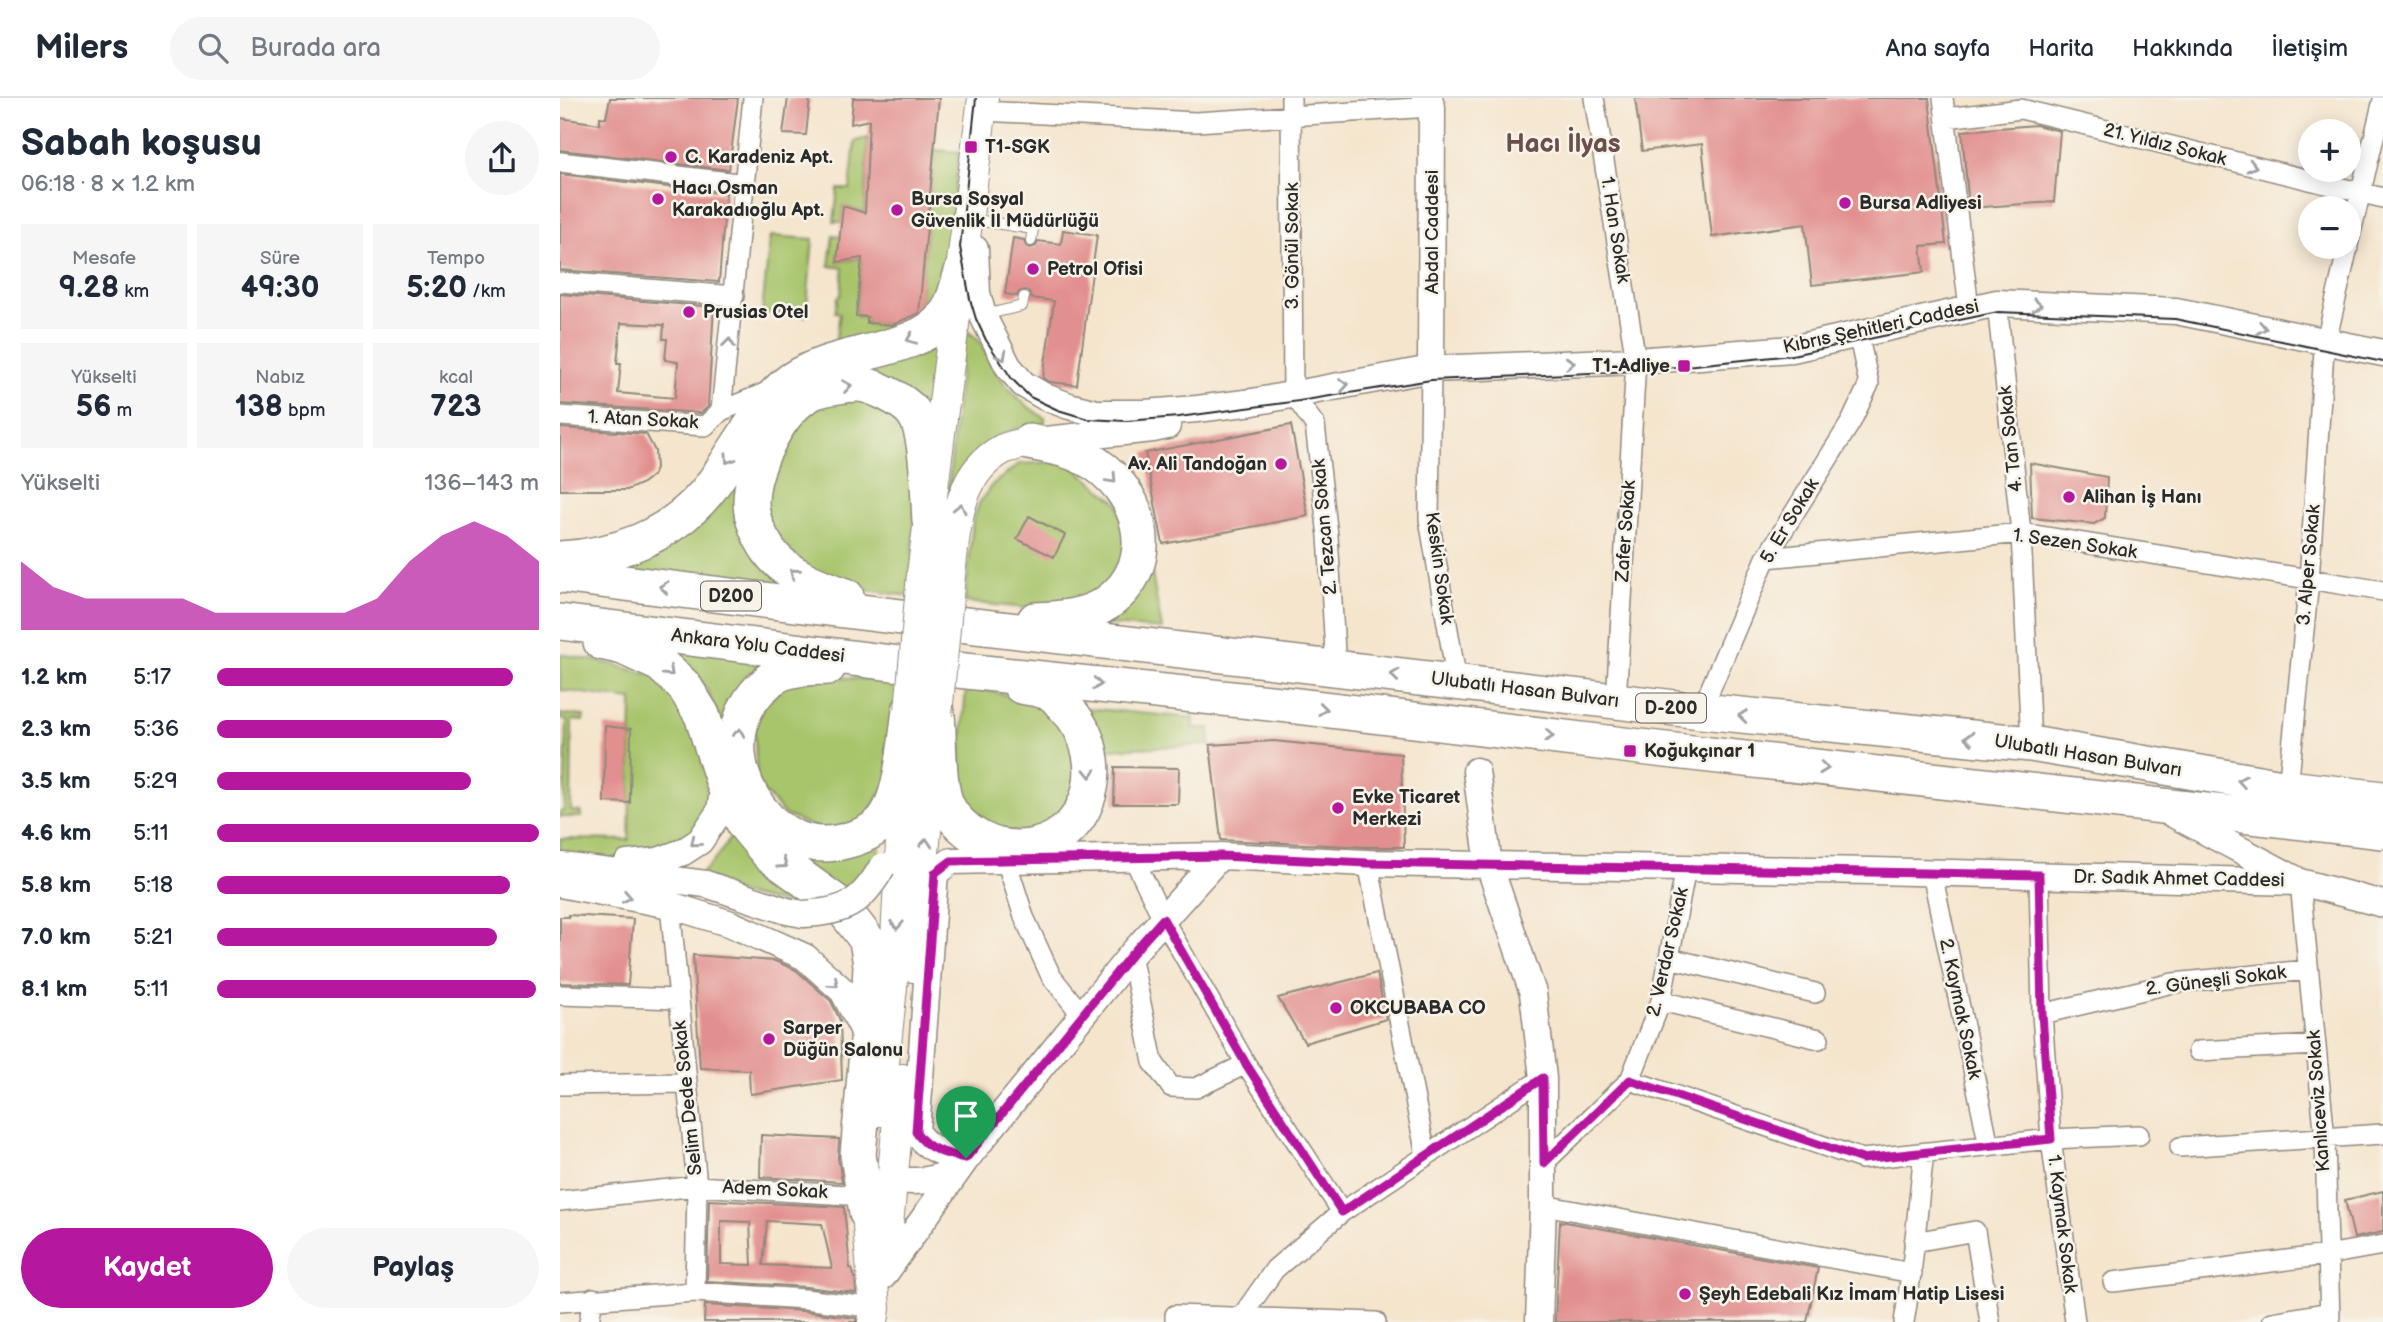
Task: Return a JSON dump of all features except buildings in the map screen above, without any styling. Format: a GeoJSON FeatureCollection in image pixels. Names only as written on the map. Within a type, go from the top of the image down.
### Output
{"type":"FeatureCollection","features":[{"type":"Feature","properties":{"kind":"highway"},"geometry":{"type":"LineString","coordinates":[[560,559],[581,558],[629,548],[671,526],[705,494],[756,420],[785,385],[826,363],[900,344],[932,330],[947,313],[963,269]]}},
{"type":"Feature","properties":{"kind":"highway"},"geometry":{"type":"LineString","coordinates":[[902,617],[805,581],[770,553],[756,526],[751,504],[754,478],[768,440],[789,411],[814,391],[858,384],[892,395],[914,412],[924,441],[930,521]]}},
{"type":"Feature","properties":{"kind":"highway"},"geometry":{"type":"LineString","coordinates":[[958,624],[1065,619],[1105,604],[1121,592],[1133,576],[1140,555],[1140,534],[1136,514],[1125,494],[1109,474],[1088,459],[1062,448],[1030,442]]}},
{"type":"Feature","properties":{"kind":"highway","name":"D200"},"geometry":{"type":"LineString","coordinates":[[560,575],[958,624]]}},
{"type":"Feature","properties":{"kind":"highway","name":"Ankara Yolu Caddesi"},"geometry":{"type":"LineString","coordinates":[[560,622],[956,669]]}},
{"type":"Feature","properties":{"kind":"highway","name":"Ulubatlı Hasan Bulvarı"},"geometry":{"type":"LineString","coordinates":[[958,624],[1701,711],[2031,744],[2288,788],[2383,799]]}},
{"type":"Feature","properties":{"kind":"highway"},"geometry":{"type":"LineString","coordinates":[[560,634],[623,647],[660,664],[684,686],[702,715],[724,784],[746,825],[769,854],[841,906],[867,940],[871,965],[868,1040],[858,1155],[875,1196]]}},
{"type":"Feature","properties":{"kind":"highway"},"geometry":{"type":"LineString","coordinates":[[900,664],[795,669],[772,678],[753,696],[741,718],[737,761],[747,787],[762,812],[778,829],[804,841],[835,844],[859,837],[882,822],[896,798],[924,712]]}},
{"type":"Feature","properties":{"kind":"highway"},"geometry":{"type":"LineString","coordinates":[[924,712],[947,804],[961,826],[986,843],[1018,849],[1047,844],[1071,827],[1086,804],[1092,777],[1087,743],[1076,717],[1051,693],[956,669]]}},
{"type":"Feature","properties":{"kind":"highway","name":"Ulubatlı Hasan Bulvarı"},"geometry":{"type":"LineString","coordinates":[[956,669],[2383,831]]}},
{"type":"Feature","properties":{"kind":"main road"},"geometry":{"type":"LineString","coordinates":[[874,1315],[883,1276],[875,1196],[936,575],[930,521],[983,105]]}},
{"type":"Feature","properties":{"kind":"main road"},"geometry":{"type":"LineString","coordinates":[[936,575],[958,516],[964,491],[980,466],[1004,449],[1030,442]]}},
{"type":"Feature","properties":{"kind":"main road"},"geometry":{"type":"LineString","coordinates":[[874,1315],[875,1196],[895,958],[902,813],[924,712]]}},
{"type":"Feature","properties":{"kind":"street"},"geometry":{"type":"LineString","coordinates":[[721,411],[753,98]]}},
{"type":"Feature","properties":{"kind":"street","name":"1. Han Sokak"},"geometry":{"type":"LineString","coordinates":[[1594,98],[1636,361]]}},
{"type":"Feature","properties":{"kind":"street","name":"3. Alper Sokak"},"geometry":{"type":"LineString","coordinates":[[2360,196],[2383,100]]}},
{"type":"Feature","properties":{"kind":"street"},"geometry":{"type":"LineString","coordinates":[[983,105],[1196,122],[1291,107],[1430,101]]}},
{"type":"Feature","properties":{"kind":"street","name":"Abdal Caddesi"},"geometry":{"type":"LineString","coordinates":[[1430,101],[1431,369]]}},
{"type":"Feature","properties":{"kind":"street","name":"21. Yıldız Sokak"},"geometry":{"type":"LineString","coordinates":[[1945,108],[2022,104],[2383,198]]}},
{"type":"Feature","properties":{"kind":"street","name":"3. Gönül Sokak"},"geometry":{"type":"LineString","coordinates":[[1291,107],[1293,394]]}},
{"type":"Feature","properties":{"kind":"street"},"geometry":{"type":"LineString","coordinates":[[1945,108],[1969,309]]}},
{"type":"Feature","properties":{"kind":"street"},"geometry":{"type":"LineString","coordinates":[[979,146],[975,268],[977,293],[983,316],[1008,366],[1023,384],[1045,397],[1097,413],[1145,413],[1252,402]]}},
{"type":"Feature","properties":{"kind":"street"},"geometry":{"type":"LineString","coordinates":[[560,162],[746,184]]}},
{"type":"Feature","properties":{"kind":"street","name":"3. Alper Sokak"},"geometry":{"type":"LineString","coordinates":[[2288,788],[2309,581],[2326,341],[2345,259]]}},
{"type":"Feature","properties":{"kind":"street"},"geometry":{"type":"LineString","coordinates":[[560,282],[734,296]]}},
{"type":"Feature","properties":{"kind":"street","name":"Kıbrıs Şehitleri Caddesi"},"geometry":{"type":"LineString","coordinates":[[1252,402],[1431,369],[1636,361],[1792,349],[1997,303],[2176,311],[2383,352]]}},
{"type":"Feature","properties":{"kind":"street","name":"4. Tan Sokak"},"geometry":{"type":"LineString","coordinates":[[1997,303],[2021,533],[2031,744]]}},
{"type":"Feature","properties":{"kind":"street","name":"5. Er Sokak"},"geometry":{"type":"LineString","coordinates":[[1701,711],[1766,558],[1851,422],[1869,384],[1858,333]]}},
{"type":"Feature","properties":{"kind":"street","name":"Zafer Sokak"},"geometry":{"type":"LineString","coordinates":[[1616,701],[1636,361]]}},
{"type":"Feature","properties":{"kind":"street","name":"Keskin Sokak"},"geometry":{"type":"LineString","coordinates":[[1431,369],[1429,519],[1457,682]]}},
{"type":"Feature","properties":{"kind":"street","name":"1. Atan Sokak"},"geometry":{"type":"LineString","coordinates":[[560,416],[705,426],[721,411],[785,385]]}},
{"type":"Feature","properties":{"kind":"street","name":"2. Tezcan Sokak"},"geometry":{"type":"LineString","coordinates":[[1293,394],[1315,425],[1328,536],[1336,668]]}},
{"type":"Feature","properties":{"kind":"street"},"geometry":{"type":"LineString","coordinates":[[1030,442],[1153,429],[1252,402]]}},
{"type":"Feature","properties":{"kind":"street","name":"1. Sezen Sokak"},"geometry":{"type":"LineString","coordinates":[[1766,558],[2021,533],[2383,592]]}},
{"type":"Feature","properties":{"kind":"street"},"geometry":{"type":"LineString","coordinates":[[1476,771],[1489,865],[1533,993],[1543,1078],[1544,1163],[1538,1322]]}},
{"type":"Feature","properties":{"kind":"street"},"geometry":{"type":"LineString","coordinates":[[561,872],[659,861],[683,852],[700,841],[720,811],[724,784]]}},
{"type":"Feature","properties":{"kind":"street"},"geometry":{"type":"LineString","coordinates":[[2158,806],[2300,881]]}},
{"type":"Feature","properties":{"kind":"street"},"geometry":{"type":"LineString","coordinates":[[561,872],[705,884],[787,911],[803,914],[828,913],[848,905],[870,888],[882,867],[902,813]]}},
{"type":"Feature","properties":{"kind":"street"},"geometry":{"type":"LineString","coordinates":[[883,1276],[962,1164],[1131,955],[1220,856]]}},
{"type":"Feature","properties":{"kind":"street","name":"Dr. Sadık Ahmet Caddesi"},"geometry":{"type":"LineString","coordinates":[[962,1164],[920,1140],[916,1132],[935,873],[951,861],[1220,856],[1368,863],[1686,867],[2300,881],[2383,904]]}},
{"type":"Feature","properties":{"kind":"street"},"geometry":{"type":"LineString","coordinates":[[1133,857],[1163,919],[1246,1064],[1342,1212]]}},
{"type":"Feature","properties":{"kind":"street"},"geometry":{"type":"LineString","coordinates":[[1006,860],[1024,918],[1051,976],[1082,1015]]}},
{"type":"Feature","properties":{"kind":"street"},"geometry":{"type":"LineString","coordinates":[[1368,863],[1426,1155]]}},
{"type":"Feature","properties":{"kind":"street","name":"2. Verdar Sokak"},"geometry":{"type":"LineString","coordinates":[[1544,1163],[1630,1080],[1661,1001],[1686,867]]}},
{"type":"Feature","properties":{"kind":"street"},"geometry":{"type":"LineString","coordinates":[[561,872],[731,924],[806,957],[843,990],[868,1040]]}},
{"type":"Feature","properties":{"kind":"street","name":"2. Kaymak Sokak"},"geometry":{"type":"LineString","coordinates":[[1931,873],[1989,1146]]}},
{"type":"Feature","properties":{"kind":"street","name":"1. Kaymak Sokak"},"geometry":{"type":"LineString","coordinates":[[2039,875],[2042,1014],[2051,1139],[2075,1322]]}},
{"type":"Feature","properties":{"kind":"street","name":"Kanlıceviz Sokak"},"geometry":{"type":"LineString","coordinates":[[2300,881],[2325,1139],[2330,1317]]}},
{"type":"Feature","properties":{"kind":"street","name":"Selim Dede Sokak"},"geometry":{"type":"LineString","coordinates":[[670,905],[697,1186],[695,1292]]}},
{"type":"Feature","properties":{"kind":"street"},"geometry":{"type":"LineString","coordinates":[[1131,955],[1153,1062],[1171,1087],[1196,1088],[1246,1064]]}},
{"type":"Feature","properties":{"kind":"street"},"geometry":{"type":"LineString","coordinates":[[1669,958],[1815,993]]}},
{"type":"Feature","properties":{"kind":"street","name":"2. Güneşli Sokak"},"geometry":{"type":"LineString","coordinates":[[2042,1014],[2173,983],[2308,970]]}},
{"type":"Feature","properties":{"kind":"street"},"geometry":{"type":"LineString","coordinates":[[560,995],[678,999]]}},
{"type":"Feature","properties":{"kind":"street"},"geometry":{"type":"LineString","coordinates":[[1661,1001],[1819,1039]]}},
{"type":"Feature","properties":{"kind":"street"},"geometry":{"type":"LineString","coordinates":[[2198,1051],[2316,1045]]}},
{"type":"Feature","properties":{"kind":"street"},"geometry":{"type":"LineString","coordinates":[[1242,1316],[1275,1269],[1342,1212],[1543,1078]]}},
{"type":"Feature","properties":{"kind":"street"},"geometry":{"type":"LineString","coordinates":[[1630,1080],[1862,1159],[2051,1139],[2139,1135]]}},
{"type":"Feature","properties":{"kind":"street"},"geometry":{"type":"LineString","coordinates":[[560,1085],[686,1083]]}},
{"type":"Feature","properties":{"kind":"street"},"geometry":{"type":"LineString","coordinates":[[2180,1147],[2383,1134]]}},
{"type":"Feature","properties":{"kind":"street"},"geometry":{"type":"LineString","coordinates":[[1904,1322],[1912,1273],[1924,1153]]}},
{"type":"Feature","properties":{"kind":"street"},"geometry":{"type":"LineString","coordinates":[[875,1196],[942,1177],[962,1164]]}},
{"type":"Feature","properties":{"kind":"street","name":"Adem Sokak"},"geometry":{"type":"LineString","coordinates":[[560,1202],[697,1186],[875,1196]]}},
{"type":"Feature","properties":{"kind":"street"},"geometry":{"type":"LineString","coordinates":[[1543,1205],[1912,1273]]}},
{"type":"Feature","properties":{"kind":"street"},"geometry":{"type":"LineString","coordinates":[[1914,1242],[1975,1231],[1990,1322]]}},
{"type":"Feature","properties":{"kind":"street"},"geometry":{"type":"LineString","coordinates":[[2113,1282],[2327,1255],[2383,1245]]}},
{"type":"Feature","properties":{"kind":"street"},"geometry":{"type":"LineString","coordinates":[[560,1302],[695,1292],[805,1299],[874,1315]]}},
{"type":"Feature","properties":{"kind":"street"},"geometry":{"type":"LineString","coordinates":[[589,1322],[593,1298]]}},
{"type":"Feature","properties":{"kind":"street"},"geometry":{"type":"LineString","coordinates":[[1175,1318],[1242,1316],[1376,1322]]}},
{"type":"Feature","properties":{"kind":"street"},"geometry":{"type":"LineString","coordinates":[[2272,1322],[2330,1317]]}},
{"type":"Feature","properties":{"kind":"lane"},"geometry":{"type":"LineString","coordinates":[[976,220],[1033,229],[1031,241]]}},
{"type":"Feature","properties":{"kind":"lane"},"geometry":{"type":"LineString","coordinates":[[983,316],[1022,306],[1024,297]]}},
{"type":"Feature","properties":{"kind":"green space"},"geometry":{"type":"Polygon","coordinates":[[[868,138],[865,213],[843,206],[842,222],[834,222],[838,189],[850,189],[855,141],[868,138]]]}},
{"type":"Feature","properties":{"kind":"green space"},"geometry":{"type":"Polygon","coordinates":[[[934,150],[959,152],[943,305],[930,325],[835,344],[840,313],[835,312],[838,297],[841,295],[843,268],[829,266],[833,235],[840,236],[838,262],[862,258],[856,316],[867,317],[867,323],[905,326],[906,319],[918,320],[934,150]]]}},
{"type":"Feature","properties":{"kind":"green space"},"geometry":{"type":"Polygon","coordinates":[[[770,236],[813,239],[806,316],[762,312],[770,236]]]}},
{"type":"Feature","properties":{"kind":"green space"},"geometry":{"type":"Polygon","coordinates":[[[964,330],[980,342],[1010,390],[1045,418],[1045,423],[1014,430],[989,442],[969,462],[948,492],[964,330]]]}},
{"type":"Feature","properties":{"kind":"green space"},"geometry":{"type":"Polygon","coordinates":[[[935,346],[935,380],[930,427],[861,367],[935,346]]]}},
{"type":"Feature","properties":{"kind":"green space"},"geometry":{"type":"Polygon","coordinates":[[[862,398],[902,417],[918,460],[910,596],[819,580],[772,541],[761,478],[772,450],[816,405],[862,398]]]}},
{"type":"Feature","properties":{"kind":"green space"},"geometry":{"type":"Polygon","coordinates":[[[1066,461],[1118,503],[1130,551],[1108,593],[1046,610],[965,602],[973,520],[980,502],[992,485],[1019,464],[1066,461]]]}},
{"type":"Feature","properties":{"kind":"green space"},"geometry":{"type":"Polygon","coordinates":[[[731,470],[800,593],[588,569],[731,470]]]}},
{"type":"Feature","properties":{"kind":"green space"},"geometry":{"type":"Polygon","coordinates":[[[1151,569],[1162,629],[1095,624],[1151,569]]]}},
{"type":"Feature","properties":{"kind":"green space"},"geometry":{"type":"Polygon","coordinates":[[[669,646],[777,656],[726,736],[698,675],[669,646]]]}},
{"type":"Feature","properties":{"kind":"green space"},"geometry":{"type":"Polygon","coordinates":[[[560,654],[662,678],[704,749],[713,813],[699,830],[647,860],[560,858],[560,839],[629,840],[632,700],[560,690],[560,654]]]}},
{"type":"Feature","properties":{"kind":"green space"},"geometry":{"type":"Polygon","coordinates":[[[827,676],[905,683],[893,774],[863,821],[823,831],[785,815],[757,784],[754,717],[779,686],[827,676]]]}},
{"type":"Feature","properties":{"kind":"green space"},"geometry":{"type":"Polygon","coordinates":[[[966,687],[1043,702],[1070,728],[1080,793],[1042,831],[1006,832],[989,824],[964,794],[959,776],[966,687]]]}},
{"type":"Feature","properties":{"kind":"green space"},"geometry":{"type":"Polygon","coordinates":[[[1084,708],[1194,718],[1194,728],[1210,728],[1210,745],[1106,749],[1084,708]]]}},
{"type":"Feature","properties":{"kind":"green space"},"geometry":{"type":"Polygon","coordinates":[[[560,714],[584,716],[583,721],[572,720],[571,811],[581,812],[581,817],[560,817],[560,811],[564,811],[567,720],[560,719],[560,714]]]}},
{"type":"Feature","properties":{"kind":"green space"},"geometry":{"type":"Polygon","coordinates":[[[737,825],[828,913],[691,883],[717,856],[737,825]]]}},
{"type":"Feature","properties":{"kind":"green space"},"geometry":{"type":"Polygon","coordinates":[[[880,843],[877,859],[847,901],[786,850],[880,843]]]}},
{"type":"Feature","properties":{"kind":"tram line"},"geometry":{"type":"LineString","coordinates":[[976,98],[960,247],[976,319],[986,340],[1012,379],[1030,397],[1058,410],[1088,419],[1126,421],[1179,417],[1431,380],[1636,371],[1792,355],[1998,312],[2175,319],[2383,362]]}},
{"type":"Feature","properties":{"kind":"place","name":"T1-SGK"},"geometry":{"type":"Point","coordinates":[971,147]}},
{"type":"Feature","properties":{"kind":"place","name":"C. Karadeniz Apt."},"geometry":{"type":"Point","coordinates":[671,157]}},
{"type":"Feature","properties":{"kind":"place","name":"Hacı Osman Karakadıoğlu Apt."},"geometry":{"type":"Point","coordinates":[658,199]}},
{"type":"Feature","properties":{"kind":"place","name":"Bursa Adliyesi"},"geometry":{"type":"Point","coordinates":[1845,203]}},
{"type":"Feature","properties":{"kind":"place","name":"Bursa Sosyal Güvenlik İl Müdürlüğü"},"geometry":{"type":"Point","coordinates":[897,210]}},
{"type":"Feature","properties":{"kind":"place","name":"Petrol Ofisi"},"geometry":{"type":"Point","coordinates":[1033,269]}},
{"type":"Feature","properties":{"kind":"place","name":"Prusias Otel"},"geometry":{"type":"Point","coordinates":[689,312]}},
{"type":"Feature","properties":{"kind":"place","name":"T1-Adliye"},"geometry":{"type":"Point","coordinates":[1684,366]}},
{"type":"Feature","properties":{"kind":"place","name":"Av. Ali Tandoğan"},"geometry":{"type":"Point","coordinates":[1281,464]}},
{"type":"Feature","properties":{"kind":"place","name":"Alihan İş Hanı"},"geometry":{"type":"Point","coordinates":[2069,497]}},
{"type":"Feature","properties":{"kind":"place","name":"Koğukçınar 1"},"geometry":{"type":"Point","coordinates":[1630,751]}},
{"type":"Feature","properties":{"kind":"place","name":"Evke Ticaret Merkezi"},"geometry":{"type":"Point","coordinates":[1338,808]}},
{"type":"Feature","properties":{"kind":"place","name":"OKCUBABA CO"},"geometry":{"type":"Point","coordinates":[1336,1008]}},
{"type":"Feature","properties":{"kind":"place","name":"Sarper Düğün Salonu"},"geometry":{"type":"Point","coordinates":[769,1039]}},
{"type":"Feature","properties":{"kind":"place","name":"Şeyh Edebali Kız İmam Hatip Lisesi"},"geometry":{"type":"Point","coordinates":[1685,1294]}},
{"type":"Feature","properties":{"kind":"district","name":"Hacı İlyas"},"geometry":{"type":"Point","coordinates":[1563,144]}},
{"type":"Feature","properties":{"kind":"route"},"geometry":{"type":"LineString","coordinates":[[1220,856],[1368,863],[2039,875],[2042,1014],[2051,1139],[1862,1159],[1630,1080],[1544,1163],[1543,1078],[1342,1212],[1246,1064],[1163,919],[966,1158],[938,1152],[920,1140],[916,1132],[935,873],[951,861],[1220,856]]}}]}
